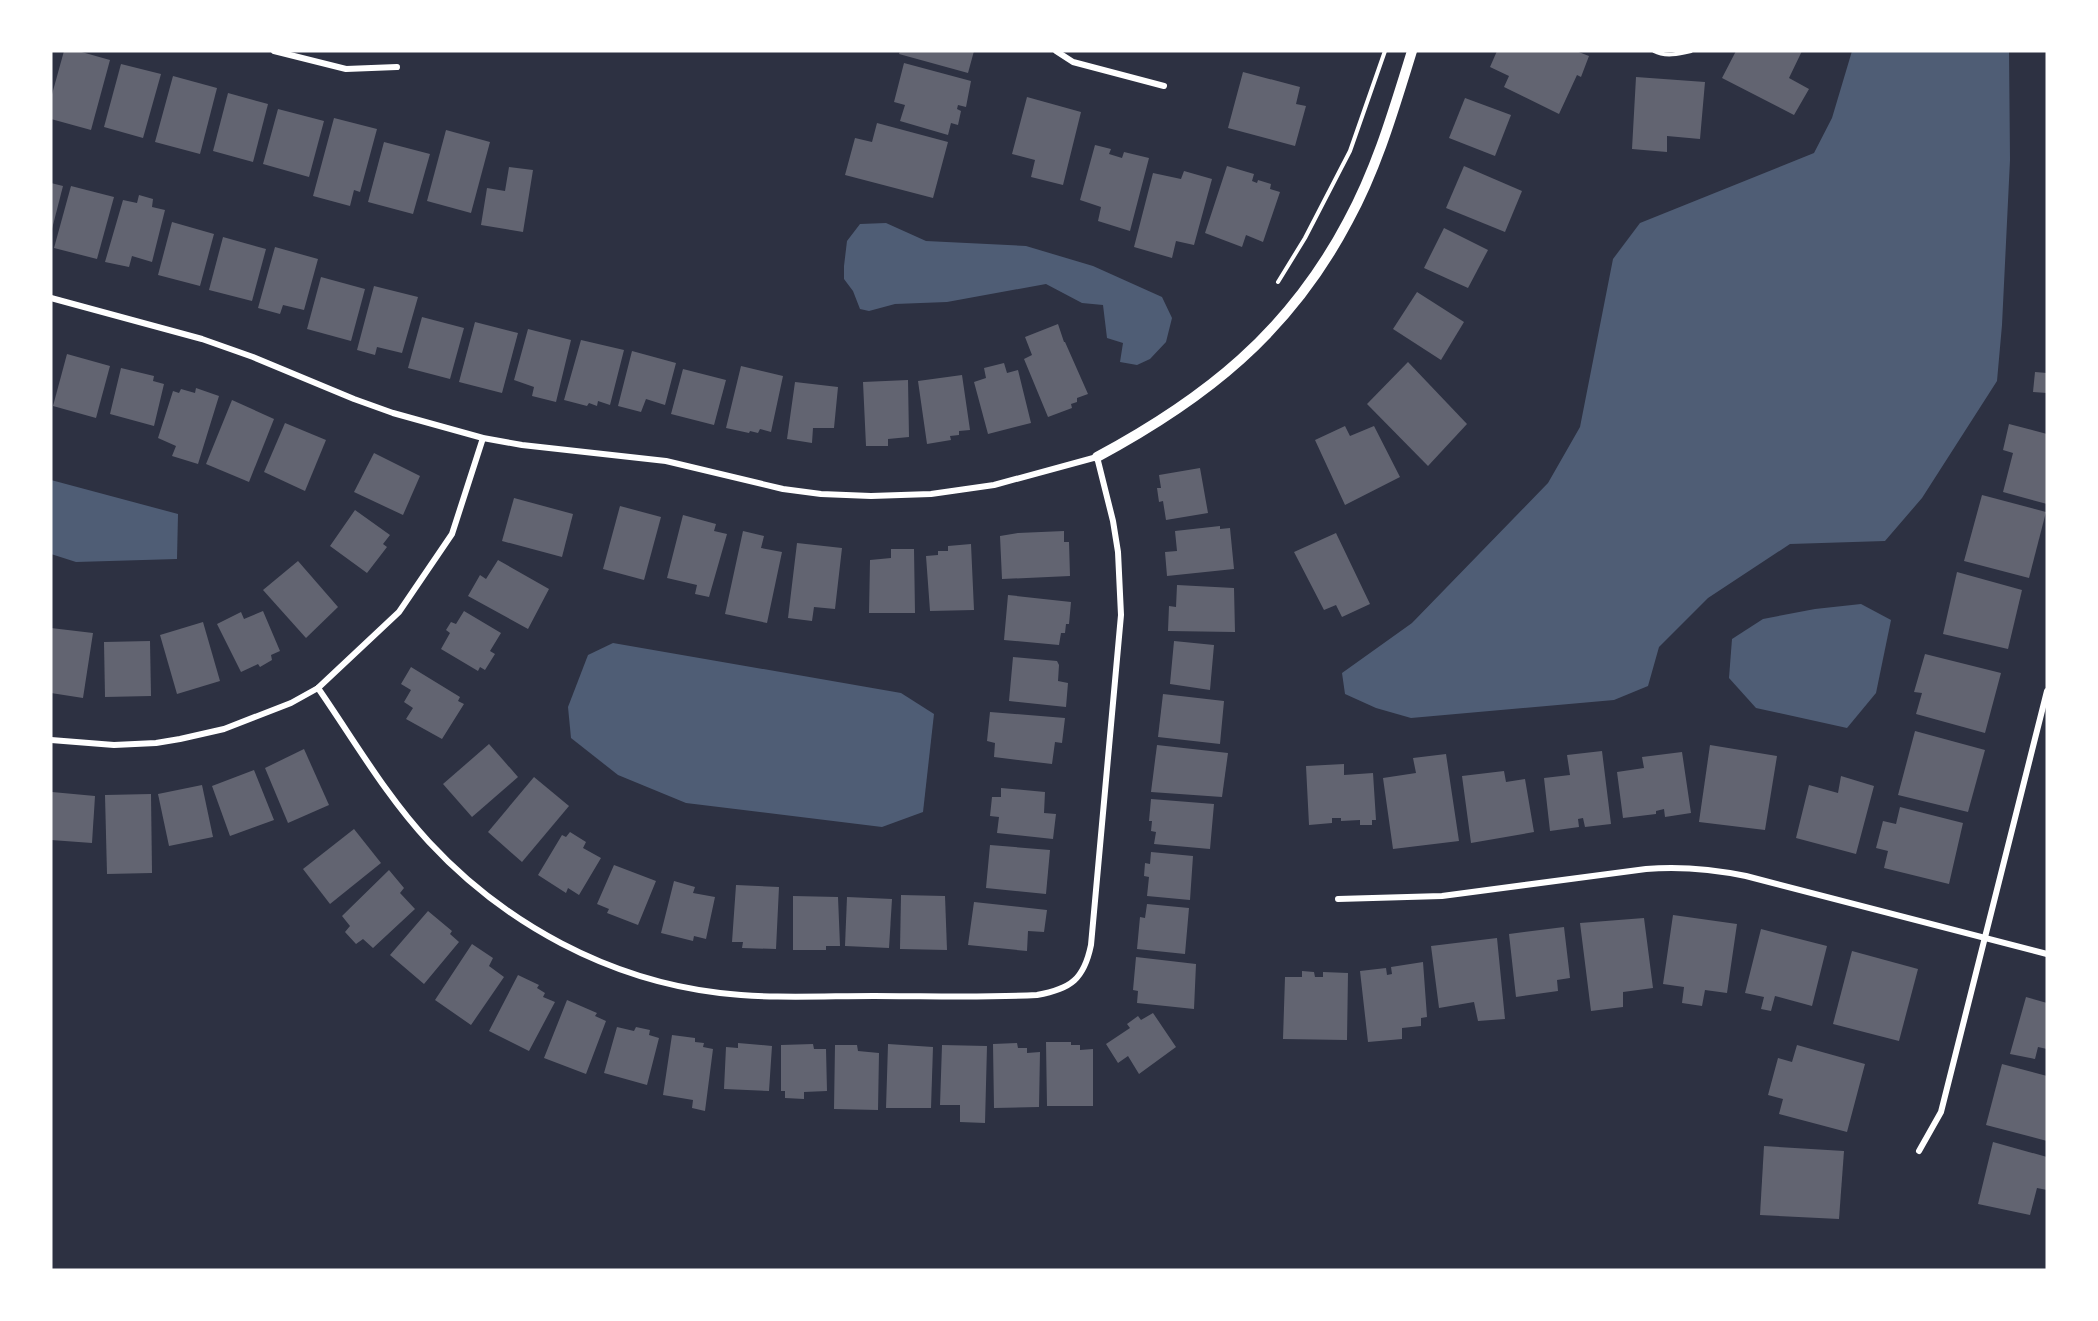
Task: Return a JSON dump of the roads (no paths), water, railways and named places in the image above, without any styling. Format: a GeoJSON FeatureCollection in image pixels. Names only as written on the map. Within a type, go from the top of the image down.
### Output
{"type":"FeatureCollection","features":[{"type":"Feature","properties":{"kind":"street"},"geometry":{"type":"LineString","coordinates":[[274,51],[346,69],[398,67]]}},
{"type":"Feature","properties":{"kind":"street"},"geometry":{"type":"LineString","coordinates":[[1056,51],[1079,64],[1164,86]]}},
{"type":"Feature","properties":{"kind":"street"},"geometry":{"type":"LineString","coordinates":[[51,298],[202,339],[262,360],[393,413],[483,438],[522,445],[666,461],[783,489],[821,494],[871,496],[931,494],[964,490],[1025,478],[1096,457],[1157,424],[1213,384],[1270,332],[1290,309],[1332,250],[1349,220],[1377,158],[1412,51]]}},
{"type":"Feature","properties":{"kind":"street"},"geometry":{"type":"LineString","coordinates":[[51,740],[114,745],[146,744],[180,739],[224,729],[291,703],[318,688],[399,612],[452,534],[483,438]]}},
{"type":"Feature","properties":{"kind":"street"},"geometry":{"type":"LineString","coordinates":[[318,688],[400,807],[429,842],[460,873],[500,906],[532,927],[572,949],[615,968],[700,991],[743,995],[1020,996],[1060,990],[1077,978],[1084,969],[1091,945],[1120,637],[1118,552],[1113,521],[1096,457]]}},
{"type":"Feature","properties":{"kind":"street"},"geometry":{"type":"LineString","coordinates":[[1919,1151],[1941,1112],[2047,691]]}},
{"type":"Feature","properties":{"kind":"street"},"geometry":{"type":"LineString","coordinates":[[1338,899],[1442,896],[1635,870],[1686,867],[1746,876],[2047,954]]}},
{"type":"Feature","properties":{"kind":"water"},"geometry":{"type":"Polygon","coordinates":[[[1852,51],[2009,51],[2010,160],[1997,381],[1922,498],[1885,541],[1790,544],[1708,598],[1659,647],[1648,686],[1614,700],[1411,718],[1376,708],[1345,694],[1342,673],[1412,623],[1548,483],[1580,427],[1613,259],[1640,223],[1814,153],[1832,118],[1852,51]]]}},
{"type":"Feature","properties":{"kind":"water"},"geometry":{"type":"Polygon","coordinates":[[[886,223],[926,241],[1026,246],[1093,266],[1162,297],[1172,318],[1166,342],[1150,359],[1137,365],[1120,362],[1123,343],[1107,338],[1103,305],[1082,303],[1046,284],[947,302],[895,304],[869,311],[860,309],[853,291],[844,279],[847,241],[860,224],[886,223]]]}},
{"type":"Feature","properties":{"kind":"water"},"geometry":{"type":"Polygon","coordinates":[[[51,480],[178,514],[177,559],[76,562],[51,554],[51,480]]]}},
{"type":"Feature","properties":{"kind":"water"},"geometry":{"type":"Polygon","coordinates":[[[1861,604],[1891,620],[1876,693],[1847,728],[1756,708],[1729,678],[1732,639],[1763,619],[1815,609],[1861,604]]]}},
{"type":"Feature","properties":{"kind":"water"},"geometry":{"type":"Polygon","coordinates":[[[613,643],[901,693],[934,714],[923,812],[882,827],[686,803],[618,775],[571,738],[568,707],[588,655],[613,643]]]}}]}
